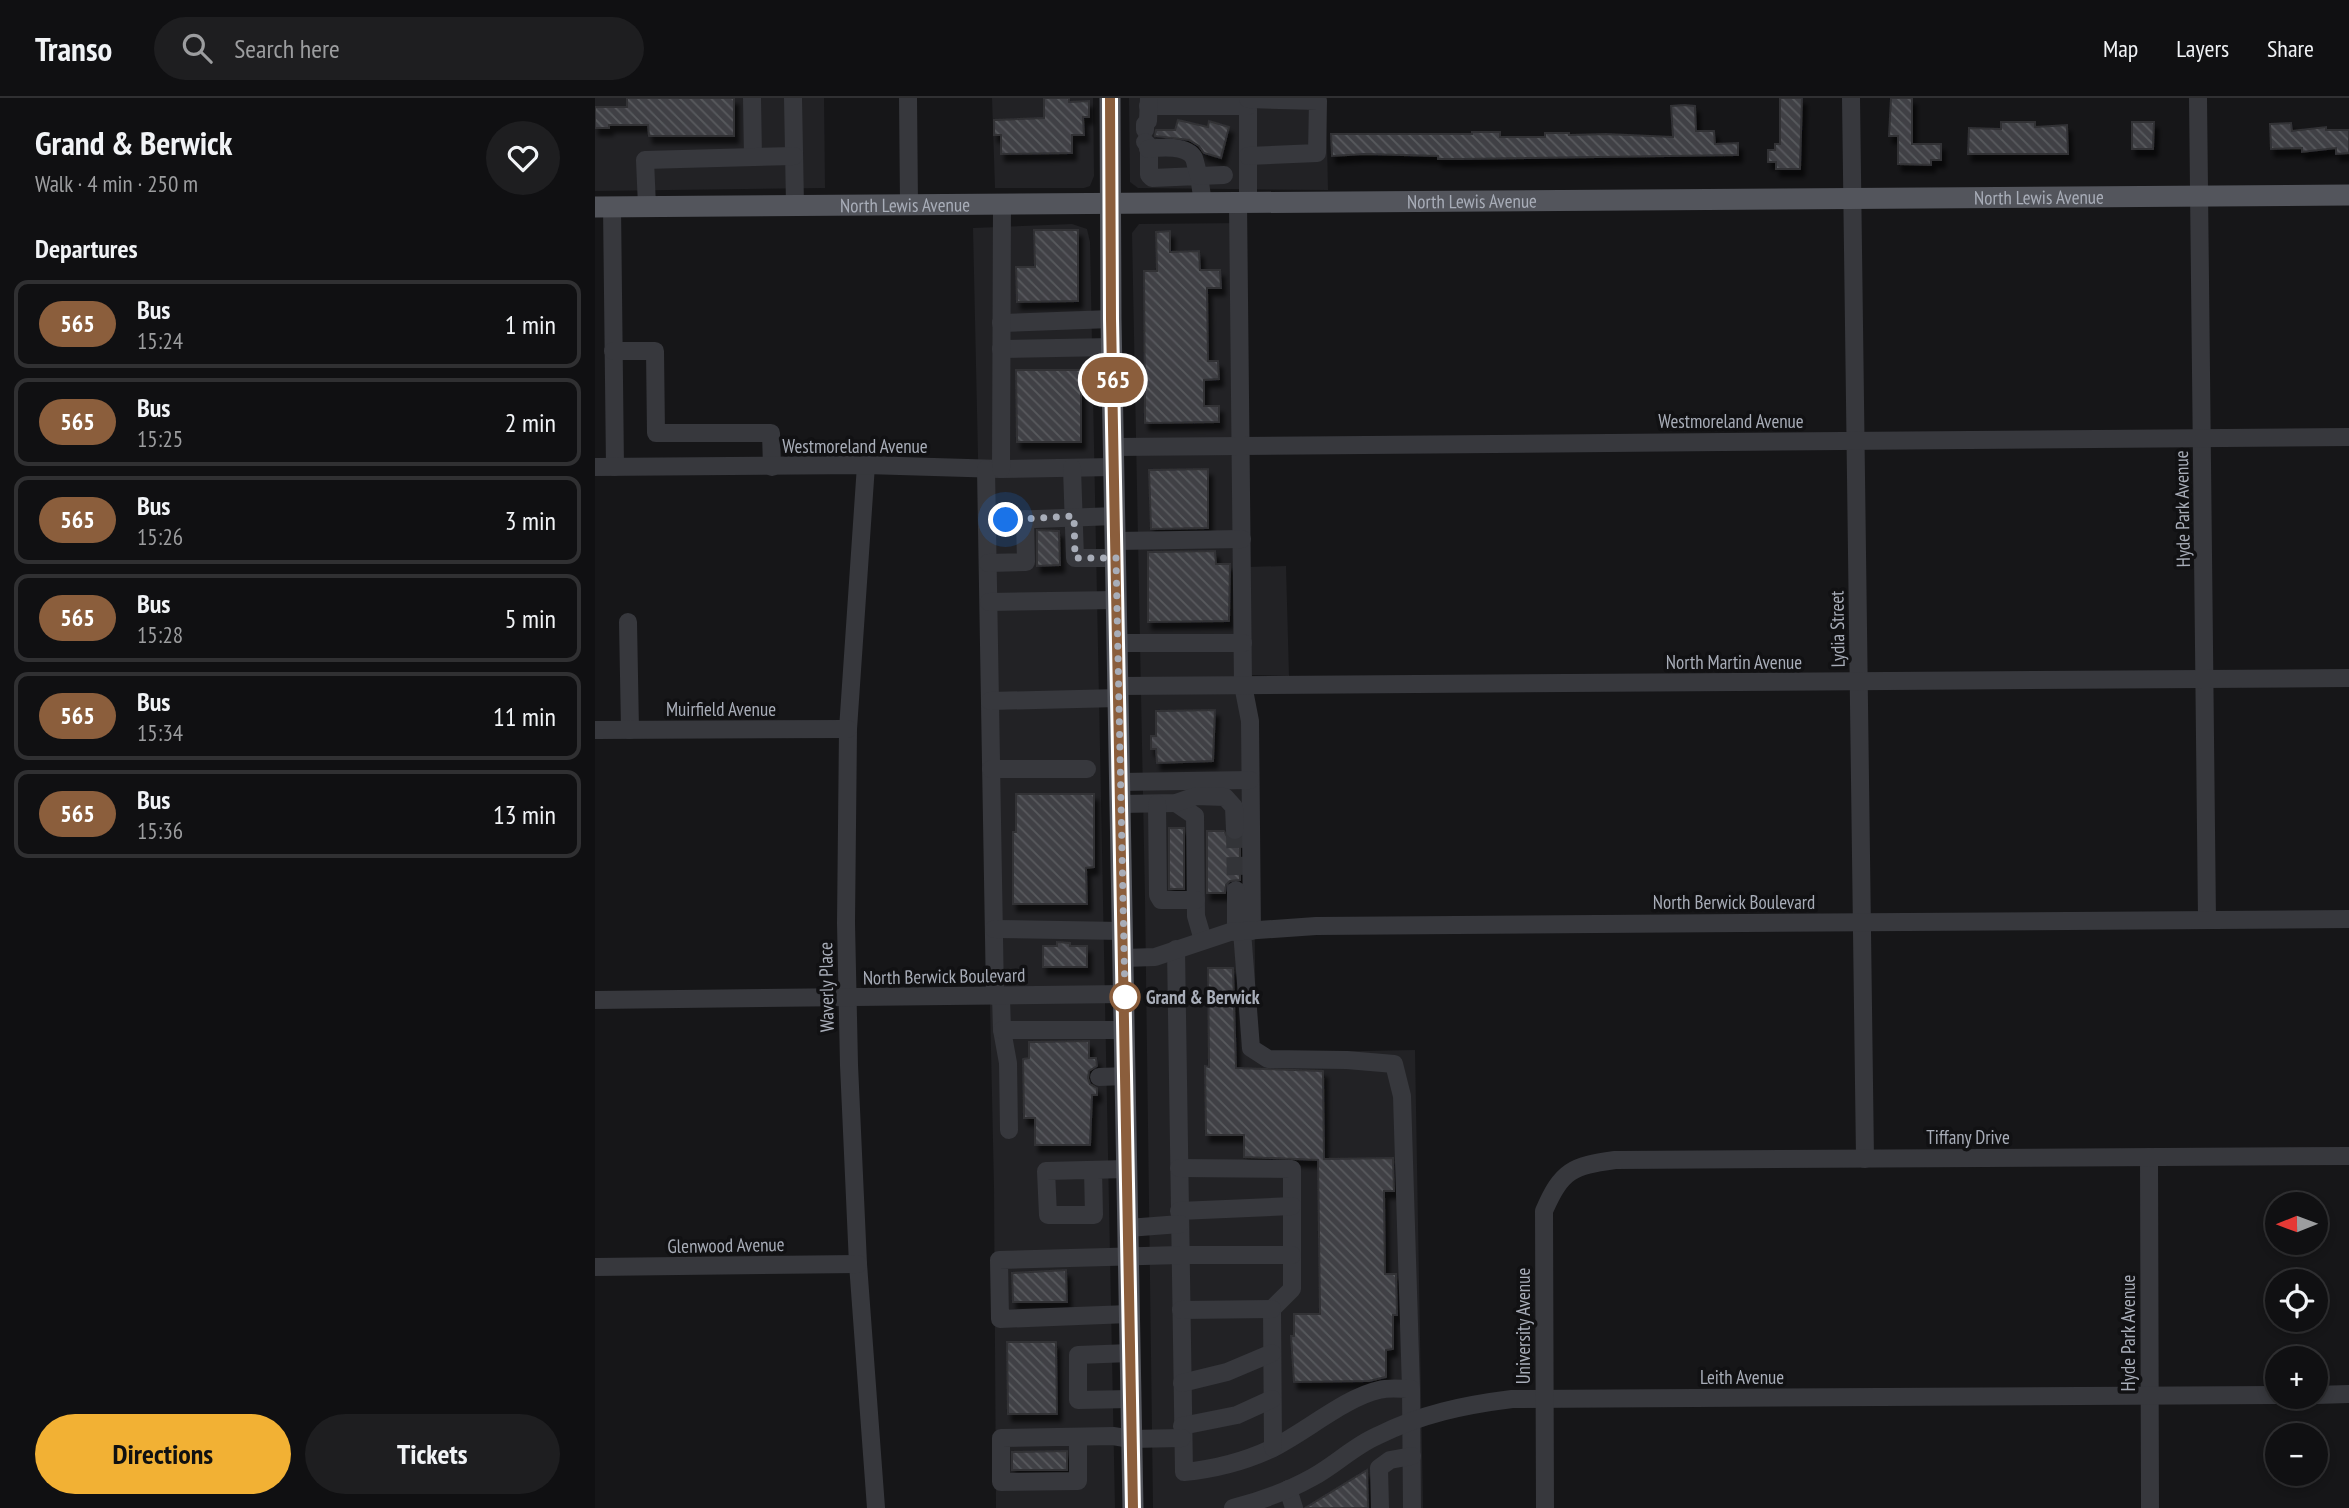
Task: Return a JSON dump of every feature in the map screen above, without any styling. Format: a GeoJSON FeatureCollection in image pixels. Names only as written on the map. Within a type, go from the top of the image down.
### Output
{"type":"FeatureCollection","features":[{"type":"Feature","properties":{"kind":"main road"},"geometry":{"type":"LineString","coordinates":[[1110,98],[1111,319],[1133,1508]]}},
{"type":"Feature","properties":{"kind":"main road","name":"North Lewis Avenue"},"geometry":{"type":"LineString","coordinates":[[603,207],[2349,194]]}},
{"type":"Feature","properties":{"kind":"street"},"geometry":{"type":"LineString","coordinates":[[752,98],[753,157]]}},
{"type":"Feature","properties":{"kind":"street"},"geometry":{"type":"LineString","coordinates":[[793,98],[795,205]]}},
{"type":"Feature","properties":{"kind":"street"},"geometry":{"type":"LineString","coordinates":[[908,98],[909,204]]}},
{"type":"Feature","properties":{"kind":"street","name":"Lydia Street"},"geometry":{"type":"LineString","coordinates":[[1851,98],[1865,1159]]}},
{"type":"Feature","properties":{"kind":"street","name":"Hyde Park Avenue"},"geometry":{"type":"LineString","coordinates":[[2198,98],[2207,920]]}},
{"type":"Feature","properties":{"kind":"street"},"geometry":{"type":"LineString","coordinates":[[1149,129],[1248,101],[1318,102],[1317,153],[1248,156]]}},
{"type":"Feature","properties":{"kind":"street"},"geometry":{"type":"LineString","coordinates":[[1248,101],[1248,156],[1243,202],[1241,446],[1243,685],[1250,721],[1244,931],[1251,1048],[1268,1059],[1347,1060],[1394,1064],[1402,1096],[1412,1389],[1412,1508]]}},
{"type":"Feature","properties":{"kind":"street"},"geometry":{"type":"LineString","coordinates":[[1149,129],[1149,175],[1152,178],[1224,175]]}},
{"type":"Feature","properties":{"kind":"street"},"geometry":{"type":"LineString","coordinates":[[1149,129],[1164,146],[1193,156],[1203,203]]}},
{"type":"Feature","properties":{"kind":"street"},"geometry":{"type":"LineString","coordinates":[[647,206],[645,160],[794,156]]}},
{"type":"Feature","properties":{"kind":"street"},"geometry":{"type":"LineString","coordinates":[[1002,204],[1001,349],[994,469],[987,521],[994,929],[998,996],[1008,1063],[1009,1130]]}},
{"type":"Feature","properties":{"kind":"street"},"geometry":{"type":"LineString","coordinates":[[603,207],[614,351],[615,467]]}},
{"type":"Feature","properties":{"kind":"street"},"geometry":{"type":"LineString","coordinates":[[1002,323],[1111,319]]}},
{"type":"Feature","properties":{"kind":"street"},"geometry":{"type":"LineString","coordinates":[[1001,349],[1112,347]]}},
{"type":"Feature","properties":{"kind":"street"},"geometry":{"type":"LineString","coordinates":[[614,351],[655,351],[656,433],[771,433],[772,467]]}},
{"type":"Feature","properties":{"kind":"street"},"geometry":{"type":"LineString","coordinates":[[688,434],[690,467]]}},
{"type":"Feature","properties":{"kind":"street","name":"Westmoreland Avenue"},"geometry":{"type":"LineString","coordinates":[[595,467],[866,465],[994,469],[1072,468],[1114,457],[1241,446],[2349,438]]}},
{"type":"Feature","properties":{"kind":"street","name":"Waverly Place"},"geometry":{"type":"LineString","coordinates":[[866,465],[848,729],[846,923],[858,1264],[876,1508]]}},
{"type":"Feature","properties":{"kind":"street"},"geometry":{"type":"LineString","coordinates":[[1072,468],[1075,558],[1116,550],[1242,539]]}},
{"type":"Feature","properties":{"kind":"street"},"geometry":{"type":"LineString","coordinates":[[987,521],[1115,516]]}},
{"type":"Feature","properties":{"kind":"street"},"geometry":{"type":"LineString","coordinates":[[988,563],[1026,562],[1025,519]]}},
{"type":"Feature","properties":{"kind":"street"},"geometry":{"type":"LineString","coordinates":[[989,602],[1117,600]]}},
{"type":"Feature","properties":{"kind":"street"},"geometry":{"type":"LineString","coordinates":[[628,622],[630,730]]}},
{"type":"Feature","properties":{"kind":"street"},"geometry":{"type":"LineString","coordinates":[[1118,643],[1243,643]]}},
{"type":"Feature","properties":{"kind":"street","name":"North Martin Avenue"},"geometry":{"type":"LineString","coordinates":[[990,701],[1243,685],[2349,678]]}},
{"type":"Feature","properties":{"kind":"street","name":"Muirfield Avenue"},"geometry":{"type":"LineString","coordinates":[[595,730],[848,729]]}},
{"type":"Feature","properties":{"kind":"street"},"geometry":{"type":"LineString","coordinates":[[991,769],[1087,769]]}},
{"type":"Feature","properties":{"kind":"street"},"geometry":{"type":"LineString","coordinates":[[1120,782],[1250,780]]}},
{"type":"Feature","properties":{"kind":"street"},"geometry":{"type":"LineString","coordinates":[[1121,804],[1176,803],[1196,796],[1225,797],[1234,807],[1235,830]]}},
{"type":"Feature","properties":{"kind":"street"},"geometry":{"type":"LineString","coordinates":[[1176,803],[1195,816],[1196,916],[1203,940]]}},
{"type":"Feature","properties":{"kind":"street"},"geometry":{"type":"LineString","coordinates":[[1157,804],[1158,895],[1161,900],[1196,900]]}},
{"type":"Feature","properties":{"kind":"street"},"geometry":{"type":"LineString","coordinates":[[1236,890],[1244,931]]}},
{"type":"Feature","properties":{"kind":"street","name":"North Berwick Boulevard"},"geometry":{"type":"LineString","coordinates":[[1124,958],[1155,957],[1203,940],[1244,931],[1316,926],[2349,919]]}},
{"type":"Feature","properties":{"kind":"street"},"geometry":{"type":"LineString","coordinates":[[994,929],[1123,931]]}},
{"type":"Feature","properties":{"kind":"street"},"geometry":{"type":"LineString","coordinates":[[1177,949],[1184,1472],[1213,1469],[1245,1460],[1273,1448],[1352,1401],[1380,1389],[1412,1389]]}},
{"type":"Feature","properties":{"kind":"street","name":"North Berwick Boulevard"},"geometry":{"type":"LineString","coordinates":[[595,1000],[1125,994]]}},
{"type":"Feature","properties":{"kind":"street"},"geometry":{"type":"LineString","coordinates":[[1002,1030],[1125,1030]]}},
{"type":"Feature","properties":{"kind":"street"},"geometry":{"type":"LineString","coordinates":[[1099,1077],[1126,1076]]}},
{"type":"Feature","properties":{"kind":"street","name":"Tiffany Drive"},"geometry":{"type":"LineString","coordinates":[[1588,1164],[1615,1160],[2349,1156]]}},
{"type":"Feature","properties":{"kind":"street","name":"Hyde Park Avenue"},"geometry":{"type":"LineString","coordinates":[[2149,1157],[2150,1508]]}},
{"type":"Feature","properties":{"kind":"street","name":"University Avenue"},"geometry":{"type":"LineString","coordinates":[[1545,1508],[1544,1211],[1552,1191],[1568,1171],[1588,1164]]}},
{"type":"Feature","properties":{"kind":"street"},"geometry":{"type":"LineString","coordinates":[[1093,1170],[1127,1168]]}},
{"type":"Feature","properties":{"kind":"street"},"geometry":{"type":"LineString","coordinates":[[1179,1168],[1293,1169],[1292,1289],[1272,1309],[1181,1310]]}},
{"type":"Feature","properties":{"kind":"street"},"geometry":{"type":"LineString","coordinates":[[1128,1228],[1180,1218],[1292,1206]]}},
{"type":"Feature","properties":{"kind":"street"},"geometry":{"type":"LineString","coordinates":[[1129,1314],[1000,1319],[999,1260],[1292,1255]]}},
{"type":"Feature","properties":{"kind":"street","name":"Glenwood Avenue"},"geometry":{"type":"LineString","coordinates":[[595,1267],[858,1264]]}},
{"type":"Feature","properties":{"kind":"street"},"geometry":{"type":"LineString","coordinates":[[1272,1309],[1273,1448]]}},
{"type":"Feature","properties":{"kind":"street"},"geometry":{"type":"LineString","coordinates":[[1130,1353],[1078,1354],[1079,1400],[1130,1399]]}},
{"type":"Feature","properties":{"kind":"street"},"geometry":{"type":"LineString","coordinates":[[1182,1383],[1227,1373],[1272,1353]]}},
{"type":"Feature","properties":{"kind":"street"},"geometry":{"type":"LineString","coordinates":[[2328,1395],[2349,1394]]}},
{"type":"Feature","properties":{"kind":"street","name":"Leith Avenue"},"geometry":{"type":"LineString","coordinates":[[1233,1508],[1256,1502],[1314,1477],[1374,1437],[1412,1421],[1464,1405],[1512,1399],[2265,1395]]}},
{"type":"Feature","properties":{"kind":"street"},"geometry":{"type":"LineString","coordinates":[[1077,1437],[1077,1481],[1002,1482],[1001,1437],[1113,1436],[1131,1439],[1182,1432],[1237,1415],[1272,1399]]}},
{"type":"Feature","properties":{"kind":"street"},"geometry":{"type":"LineString","coordinates":[[1380,1508],[1379,1468],[1389,1460],[1412,1456]]}},
{"type":"Feature","properties":{"kind":"street"},"geometry":{"type":"LineString","coordinates":[[1288,1489],[1294,1508]]}},
{"type":"Feature","properties":{"kind":"shaded area"},"geometry":{"type":"Polygon","coordinates":[[[595,98],[824,98],[825,188],[595,191],[595,98]]]}},
{"type":"Feature","properties":{"kind":"shaded area"},"geometry":{"type":"Polygon","coordinates":[[[992,98],[1093,98],[1094,176],[1090,186],[995,188],[992,98]]]}},
{"type":"Feature","properties":{"kind":"shaded area"},"geometry":{"type":"Polygon","coordinates":[[[1129,98],[1326,98],[1328,190],[1138,188],[1130,182],[1129,98]]]}},
{"type":"Feature","properties":{"kind":"shaded area"},"geometry":{"type":"Polygon","coordinates":[[[1245,223],[1247,567],[1286,566],[1289,676],[1252,675],[1256,1053],[1415,1050],[1423,1508],[1153,1508],[1132,233],[1139,224],[1245,223]]]}},
{"type":"Feature","properties":{"kind":"shaded area"},"geometry":{"type":"Polygon","coordinates":[[[1072,224],[1087,229],[1090,242],[1115,1508],[996,1508],[994,1187],[973,228],[1072,224]]]}},
{"type":"Feature","properties":{"kind":"building"},"geometry":{"type":"Polygon","coordinates":[[[627,98],[734,98],[734,136],[649,136],[648,125],[609,125],[609,128],[595,128],[595,107],[627,107],[627,98]]]}},
{"type":"Feature","properties":{"kind":"building"},"geometry":{"type":"Polygon","coordinates":[[[1044,98],[1069,98],[1069,102],[1089,101],[1089,117],[1083,117],[1084,135],[1072,135],[1072,153],[1001,154],[1001,135],[994,135],[994,120],[1044,118],[1044,98]]]}},
{"type":"Feature","properties":{"kind":"building"},"geometry":{"type":"Polygon","coordinates":[[[1780,98],[1802,98],[1800,169],[1776,169],[1776,162],[1768,162],[1768,150],[1775,150],[1775,144],[1780,144],[1780,98]]]}},
{"type":"Feature","properties":{"kind":"building"},"geometry":{"type":"Polygon","coordinates":[[[1891,98],[1912,98],[1912,144],[1941,144],[1941,160],[1931,160],[1931,165],[1898,164],[1898,136],[1889,136],[1891,98]]]}},
{"type":"Feature","properties":{"kind":"building"},"geometry":{"type":"Polygon","coordinates":[[[1671,106],[1695,106],[1696,131],[1714,131],[1715,144],[1738,143],[1738,155],[1464,159],[1365,154],[1332,156],[1331,134],[1500,132],[1500,137],[1545,137],[1545,133],[1569,133],[1673,137],[1671,106]]]}},
{"type":"Feature","properties":{"kind":"building"},"geometry":{"type":"Polygon","coordinates":[[[1178,120],[1208,127],[1209,121],[1229,127],[1221,158],[1204,153],[1189,140],[1155,136],[1156,130],[1175,130],[1178,120]]]}},
{"type":"Feature","properties":{"kind":"building"},"geometry":{"type":"Polygon","coordinates":[[[2001,122],[2035,122],[2035,127],[2067,125],[2068,154],[1968,154],[1969,128],[2001,129],[2001,122]]]}},
{"type":"Feature","properties":{"kind":"building"},"geometry":{"type":"Polygon","coordinates":[[[2132,122],[2154,122],[2153,149],[2132,149],[2132,122]]]}},
{"type":"Feature","properties":{"kind":"building"},"geometry":{"type":"Polygon","coordinates":[[[2291,123],[2292,131],[2326,127],[2326,130],[2349,130],[2349,153],[2336,154],[2336,148],[2302,152],[2302,148],[2271,149],[2270,124],[2291,123]]]}},
{"type":"Feature","properties":{"kind":"building"},"geometry":{"type":"Polygon","coordinates":[[[1034,230],[1078,230],[1078,301],[1017,302],[1016,267],[1035,267],[1034,230]]]}},
{"type":"Feature","properties":{"kind":"building"},"geometry":{"type":"Polygon","coordinates":[[[1170,231],[1170,252],[1199,251],[1200,270],[1220,270],[1221,288],[1207,288],[1208,361],[1218,361],[1219,379],[1204,380],[1204,406],[1219,406],[1219,422],[1145,423],[1144,271],[1157,271],[1156,232],[1170,231]]]}},
{"type":"Feature","properties":{"kind":"building"},"geometry":{"type":"Polygon","coordinates":[[[1016,370],[1081,370],[1081,442],[1017,442],[1016,370]]]}},
{"type":"Feature","properties":{"kind":"building"},"geometry":{"type":"Polygon","coordinates":[[[1208,469],[1208,528],[1151,529],[1149,470],[1208,469]]]}},
{"type":"Feature","properties":{"kind":"building"},"geometry":{"type":"Polygon","coordinates":[[[1037,530],[1059,531],[1060,565],[1037,566],[1037,530]]]}},
{"type":"Feature","properties":{"kind":"building"},"geometry":{"type":"Polygon","coordinates":[[[1215,551],[1216,564],[1230,564],[1229,621],[1148,622],[1148,552],[1215,551]]]}},
{"type":"Feature","properties":{"kind":"building"},"geometry":{"type":"Polygon","coordinates":[[[1215,710],[1213,761],[1157,763],[1156,749],[1151,749],[1151,736],[1156,736],[1156,711],[1215,710]]]}},
{"type":"Feature","properties":{"kind":"building"},"geometry":{"type":"Polygon","coordinates":[[[1016,794],[1094,794],[1094,867],[1086,868],[1087,904],[1013,904],[1016,794]]]}},
{"type":"Feature","properties":{"kind":"building"},"geometry":{"type":"Polygon","coordinates":[[[1169,828],[1184,828],[1184,889],[1169,889],[1169,828]]]}},
{"type":"Feature","properties":{"kind":"building"},"geometry":{"type":"Polygon","coordinates":[[[1207,831],[1224,831],[1229,840],[1240,840],[1240,880],[1230,881],[1226,885],[1225,893],[1207,893],[1207,831]]]}},
{"type":"Feature","properties":{"kind":"building"},"geometry":{"type":"Polygon","coordinates":[[[1057,942],[1070,943],[1070,946],[1087,946],[1087,967],[1043,967],[1043,946],[1057,946],[1057,942]]]}},
{"type":"Feature","properties":{"kind":"building"},"geometry":{"type":"Polygon","coordinates":[[[1208,968],[1233,968],[1236,1068],[1323,1071],[1324,1159],[1393,1158],[1394,1191],[1384,1191],[1385,1274],[1396,1274],[1397,1315],[1393,1315],[1393,1349],[1386,1350],[1386,1377],[1369,1381],[1294,1382],[1291,1336],[1294,1336],[1294,1314],[1320,1314],[1318,1160],[1244,1157],[1244,1135],[1206,1135],[1205,1066],[1209,1067],[1208,968]]]}},
{"type":"Feature","properties":{"kind":"building"},"geometry":{"type":"Polygon","coordinates":[[[1089,1041],[1089,1058],[1096,1058],[1097,1066],[1089,1071],[1088,1078],[1090,1084],[1097,1088],[1097,1095],[1092,1095],[1090,1145],[1035,1145],[1035,1118],[1024,1118],[1023,1059],[1029,1058],[1029,1042],[1089,1041]]]}},
{"type":"Feature","properties":{"kind":"building"},"geometry":{"type":"Polygon","coordinates":[[[1066,1270],[1067,1302],[1013,1302],[1012,1273],[1066,1270]]]}},
{"type":"Feature","properties":{"kind":"building"},"geometry":{"type":"Polygon","coordinates":[[[1007,1342],[1056,1342],[1057,1414],[1008,1414],[1007,1342]]]}},
{"type":"Feature","properties":{"kind":"building"},"geometry":{"type":"Polygon","coordinates":[[[1067,1451],[1067,1470],[1012,1470],[1012,1452],[1067,1451]]]}},
{"type":"Feature","properties":{"kind":"building"},"geometry":{"type":"Polygon","coordinates":[[[1367,1470],[1368,1508],[1305,1508],[1367,1470]]]}},
{"type":"Feature","properties":{"kind":"tunnel"},"geometry":{"type":"LineString","coordinates":[[1235,830],[1236,890]]}},
{"type":"Feature","properties":{"kind":"bus line","name":"565"},"geometry":{"type":"LineString","coordinates":[[1110,98],[1111,319],[1133,1508]]}},
{"type":"Feature","properties":{"kind":"place","name":"Grand & Berwick"},"geometry":{"type":"Point","coordinates":[1125,997]}},
{"type":"Feature","properties":{"kind":"route"},"geometry":{"type":"LineString","coordinates":[[1006,520],[1074,516],[1075,558],[1116,558],[1125,997]]}}]}
